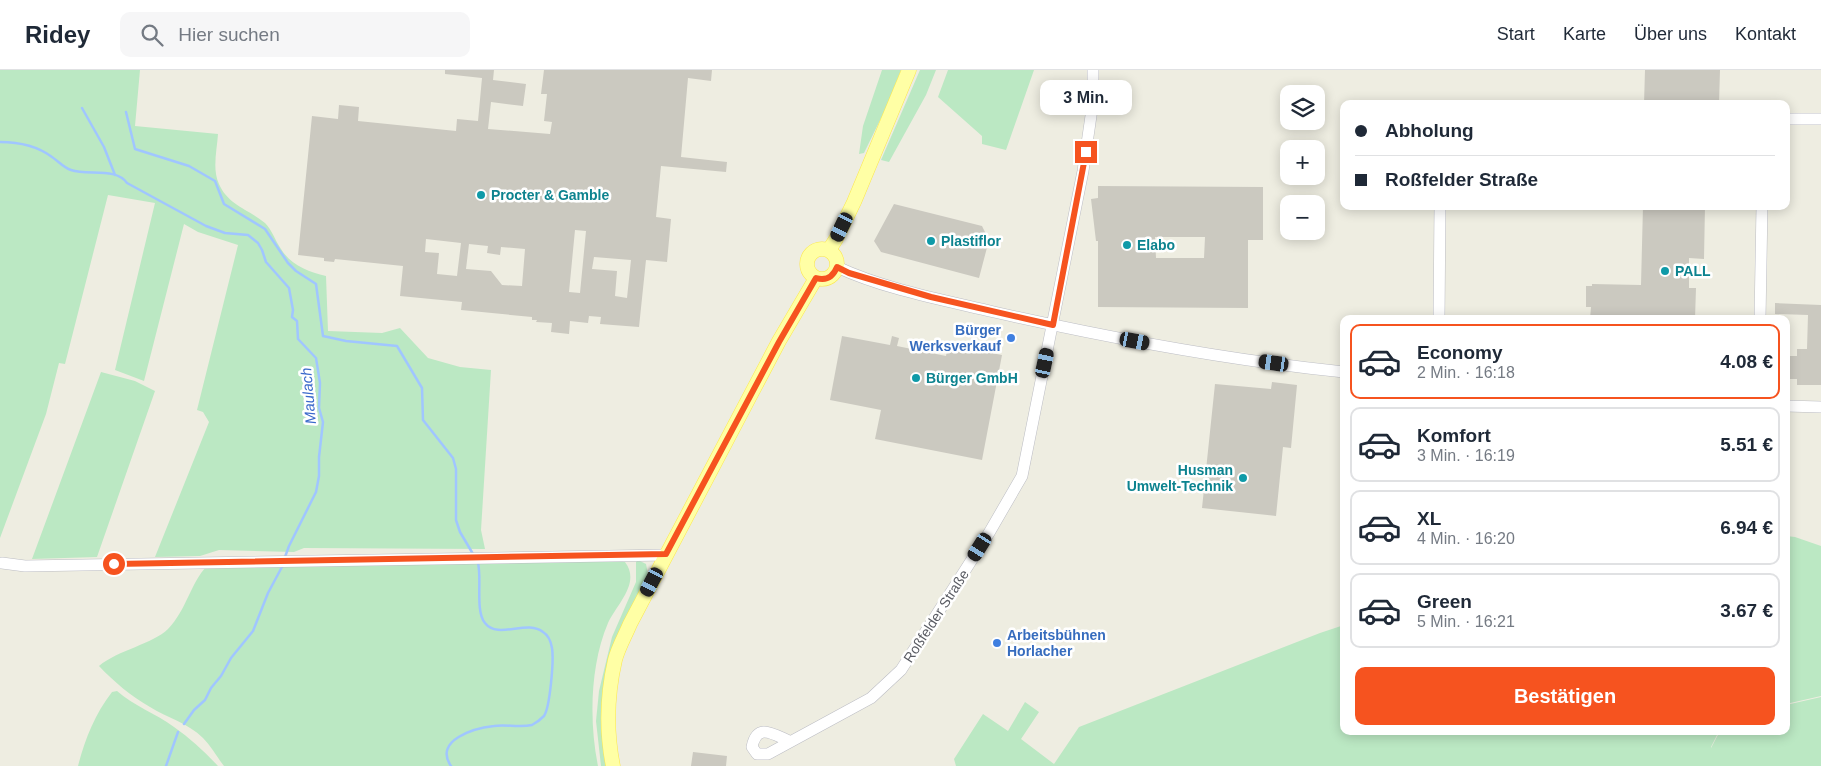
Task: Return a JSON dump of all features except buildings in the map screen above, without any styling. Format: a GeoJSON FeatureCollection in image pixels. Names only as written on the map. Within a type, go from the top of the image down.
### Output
{"type":"FeatureCollection","features":[{"type":"Feature","properties":{"kind":"main road"},"geometry":{"type":"LineString","coordinates":[[829,250],[854,202],[909,70]]}},
{"type":"Feature","properties":{"kind":"main road"},"geometry":{"type":"LineString","coordinates":[[818,249],[829,250],[837,260],[837,267],[832,276],[826,279],[816,278],[810,274],[807,268],[810,255],[818,249]]}},
{"type":"Feature","properties":{"kind":"main road"},"geometry":{"type":"LineString","coordinates":[[613,766],[608,711],[616,659],[630,624],[779,342],[816,278]]}},
{"type":"Feature","properties":{"kind":"street","name":"Roßfelder Straße"},"geometry":{"type":"LineString","coordinates":[[789,741],[878,693],[901,670],[946,602],[1022,476],[1084,171],[1093,102],[1093,70]]}},
{"type":"Feature","properties":{"kind":"street"},"geometry":{"type":"LineString","coordinates":[[1790,119],[1821,119]]}},
{"type":"Feature","properties":{"kind":"street"},"geometry":{"type":"LineString","coordinates":[[1439,315],[1440,210]]}},
{"type":"Feature","properties":{"kind":"street"},"geometry":{"type":"LineString","coordinates":[[1760,315],[1762,210]]}},
{"type":"Feature","properties":{"kind":"street"},"geometry":{"type":"LineString","coordinates":[[837,267],[849,273],[931,297],[1053,325],[1224,356],[1340,371]]}},
{"type":"Feature","properties":{"kind":"street"},"geometry":{"type":"LineString","coordinates":[[1790,406],[1821,407]]}},
{"type":"Feature","properties":{"kind":"street"},"geometry":{"type":"LineString","coordinates":[[2,563],[25,566],[666,554]]}},
{"type":"Feature","properties":{"kind":"green space"},"geometry":{"type":"Polygon","coordinates":[[[0,70],[140,70],[135,126],[218,134],[216,172],[223,191],[233,202],[265,223],[285,255],[295,264],[306,270],[326,276],[328,331],[382,333],[400,328],[428,358],[460,367],[491,370],[481,530],[485,549],[304,548],[294,552],[219,550],[200,556],[155,557],[209,422],[203,412],[197,410],[238,245],[198,232],[184,224],[144,381],[115,370],[155,203],[108,195],[65,364],[59,363],[46,414],[0,538],[0,70]]]}},
{"type":"Feature","properties":{"kind":"green space"},"geometry":{"type":"Polygon","coordinates":[[[882,70],[901,70],[886,108],[864,153],[859,154],[863,126],[882,70]]]}},
{"type":"Feature","properties":{"kind":"green space"},"geometry":{"type":"Polygon","coordinates":[[[920,70],[936,70],[926,95],[889,162],[881,160],[920,70]]]}},
{"type":"Feature","properties":{"kind":"green space"},"geometry":{"type":"Polygon","coordinates":[[[948,70],[1034,70],[1006,150],[982,144],[982,136],[938,97],[948,70]]]}},
{"type":"Feature","properties":{"kind":"green space"},"geometry":{"type":"Polygon","coordinates":[[[101,372],[135,381],[155,391],[97,557],[32,559],[101,372]]]}},
{"type":"Feature","properties":{"kind":"green space"},"geometry":{"type":"Polygon","coordinates":[[[1790,536],[1821,546],[1821,696],[1790,703],[1790,536]]]}},
{"type":"Feature","properties":{"kind":"green space"},"geometry":{"type":"Polygon","coordinates":[[[638,560],[646,564],[648,574],[621,629],[607,766],[601,766],[596,721],[599,691],[612,637],[636,582],[636,562],[638,560]]]}},
{"type":"Feature","properties":{"kind":"green space"},"geometry":{"type":"Polygon","coordinates":[[[625,562],[629,570],[629,586],[608,623],[602,639],[595,675],[592,712],[598,766],[224,766],[209,744],[197,733],[136,698],[99,666],[107,660],[154,639],[168,629],[207,566],[625,562]]]}},
{"type":"Feature","properties":{"kind":"green space"},"geometry":{"type":"Polygon","coordinates":[[[1340,626],[1340,735],[1717,735],[1711,748],[1718,735],[1790,735],[1790,704],[1821,697],[1821,766],[956,766],[954,759],[983,714],[1008,731],[1025,702],[1039,712],[1021,739],[1054,764],[1079,727],[1340,626]]]}},
{"type":"Feature","properties":{"kind":"green space"},"geometry":{"type":"Polygon","coordinates":[[[117,691],[180,731],[218,766],[78,766],[87,737],[96,718],[112,692],[117,691]]]}},
{"type":"Feature","properties":{"kind":"waterway"},"geometry":{"type":"LineString","coordinates":[[82,108],[104,147],[115,175]]}},
{"type":"Feature","properties":{"kind":"waterway"},"geometry":{"type":"LineString","coordinates":[[126,112],[135,149],[189,166],[215,181],[224,204],[265,229],[288,263],[296,271],[316,284],[323,336],[346,341],[397,346],[422,388],[423,420],[453,458],[456,469],[456,520],[460,532],[473,554]]}},
{"type":"Feature","properties":{"kind":"waterway","name":"Maulach"},"geometry":{"type":"LineString","coordinates":[[0,142],[34,147],[46,153],[63,166],[78,172],[116,175],[127,183],[206,226],[225,233],[248,235],[258,243],[266,262],[289,288],[293,310],[292,317],[297,321],[298,339],[316,358],[320,383],[319,408],[323,422],[316,492],[285,557]]}},
{"type":"Feature","properties":{"kind":"waterway"},"geometry":{"type":"LineString","coordinates":[[451,766],[447,757],[447,749],[452,742],[467,733],[486,727],[532,725],[544,716],[550,694],[552,646],[549,639],[545,633],[536,629],[497,630],[485,623],[479,603],[478,563]]}},
{"type":"Feature","properties":{"kind":"waterway","name":"Maulach"},"geometry":{"type":"LineString","coordinates":[[184,724],[194,710],[205,700],[231,658],[253,631],[268,593],[283,565]]}},
{"type":"Feature","properties":{"kind":"waterway","name":"Maulach"},"geometry":{"type":"LineString","coordinates":[[166,766],[178,732]]}},
{"type":"Feature","properties":{"kind":"place","name":"Procter & Gamble"},"geometry":{"type":"Point","coordinates":[481,195]}},
{"type":"Feature","properties":{"kind":"place","name":"Plastiflor"},"geometry":{"type":"Point","coordinates":[931,241]}},
{"type":"Feature","properties":{"kind":"place","name":"Elabo"},"geometry":{"type":"Point","coordinates":[1127,245]}},
{"type":"Feature","properties":{"kind":"place","name":"PALL"},"geometry":{"type":"Point","coordinates":[1665,271]}},
{"type":"Feature","properties":{"kind":"place","name":"Bürger Werksverkauf"},"geometry":{"type":"Point","coordinates":[1011,338]}},
{"type":"Feature","properties":{"kind":"place","name":"Bürger GmbH"},"geometry":{"type":"Point","coordinates":[916,378]}},
{"type":"Feature","properties":{"kind":"place","name":"Husman Umwelt-Technik"},"geometry":{"type":"Point","coordinates":[1243,478]}},
{"type":"Feature","properties":{"kind":"place","name":"Arbeitsbühnen Horlacher"},"geometry":{"type":"Point","coordinates":[997,643]}},
{"type":"Feature","properties":{"kind":"route"},"geometry":{"type":"LineString","coordinates":[[114,564],[666,554],[779,342],[816,278],[826,279],[832,276],[837,267],[849,273],[931,297],[1053,325],[1084,171],[1086,152]]}}]}
